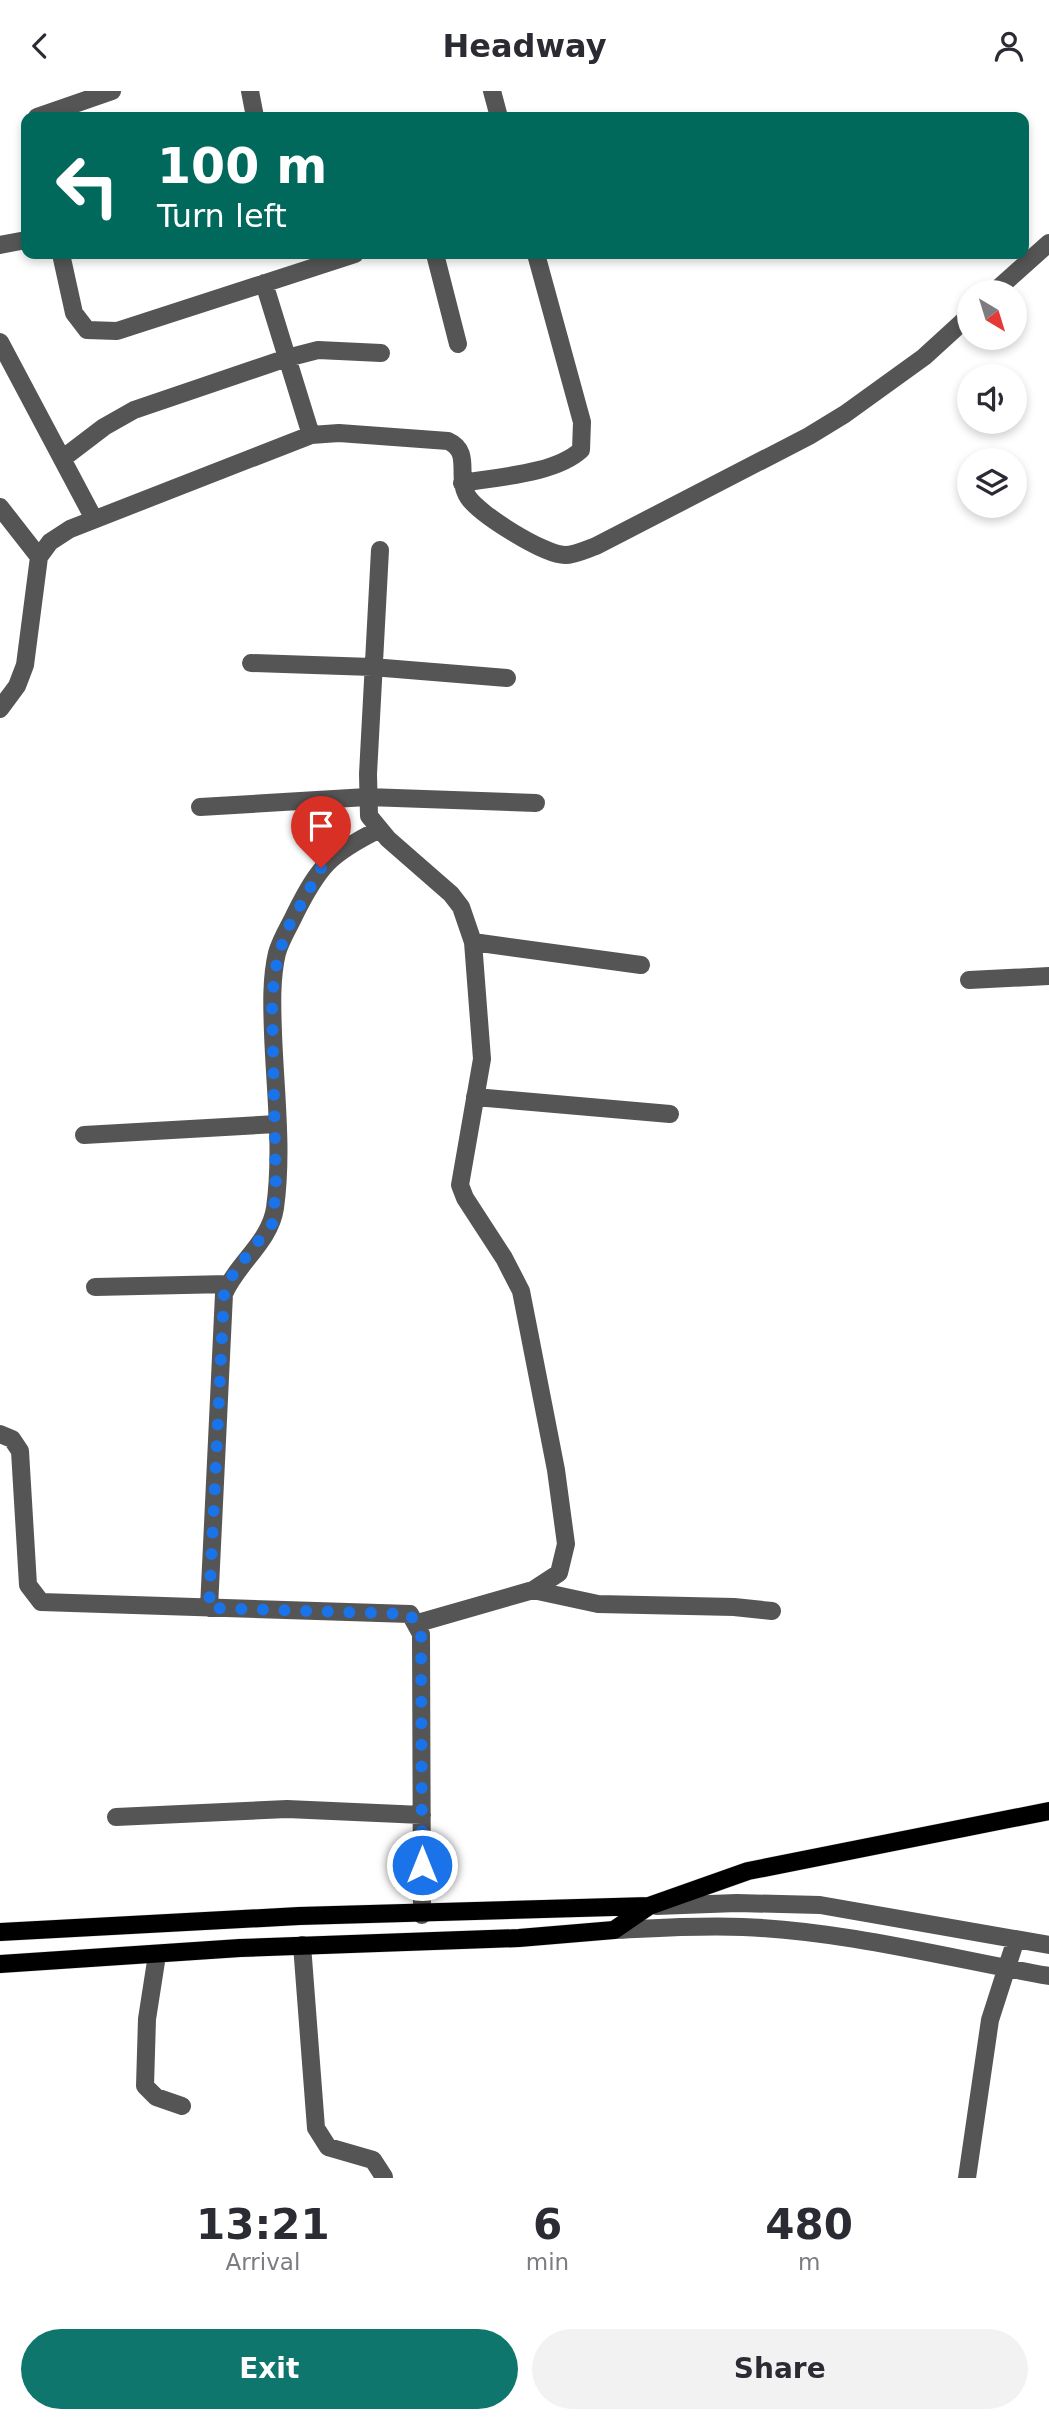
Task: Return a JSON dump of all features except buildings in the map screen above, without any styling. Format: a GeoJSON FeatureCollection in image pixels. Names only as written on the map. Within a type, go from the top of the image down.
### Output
{"type":"FeatureCollection","features":[{"type":"Feature","properties":{"kind":"main road"},"geometry":{"type":"LineString","coordinates":[[0,1964],[302,1945],[519,1938],[614,1930],[649,1906],[748,1871],[1049,1811]]}},
{"type":"Feature","properties":{"kind":"main road"},"geometry":{"type":"LineString","coordinates":[[0,1932],[299,1916],[422,1915],[649,1906]]}},
{"type":"Feature","properties":{"kind":"street"},"geometry":{"type":"LineString","coordinates":[[51,112],[112,91]]}},
{"type":"Feature","properties":{"kind":"street"},"geometry":{"type":"LineString","coordinates":[[250,91],[254,112]]}},
{"type":"Feature","properties":{"kind":"street"},"geometry":{"type":"LineString","coordinates":[[492,91],[498,112]]}},
{"type":"Feature","properties":{"kind":"street"},"geometry":{"type":"LineString","coordinates":[[0,245],[21,241]]}},
{"type":"Feature","properties":{"kind":"street"},"geometry":{"type":"LineString","coordinates":[[1007,280],[1049,243]]}},
{"type":"Feature","properties":{"kind":"street"},"geometry":{"type":"LineString","coordinates":[[62,259],[74,313],[87,330],[100,333],[117,331],[339,259]]}},
{"type":"Feature","properties":{"kind":"street"},"geometry":{"type":"LineString","coordinates":[[297,259],[301,271]]}},
{"type":"Feature","properties":{"kind":"street"},"geometry":{"type":"LineString","coordinates":[[436,259],[458,344]]}},
{"type":"Feature","properties":{"kind":"street"},"geometry":{"type":"LineString","coordinates":[[462,483],[554,466],[571,459],[581,450],[582,422],[537,259]]}},
{"type":"Feature","properties":{"kind":"street"},"geometry":{"type":"LineString","coordinates":[[264,283],[311,435]]}},
{"type":"Feature","properties":{"kind":"street"},"geometry":{"type":"LineString","coordinates":[[0,709],[17,686],[24,665],[39,557],[50,542],[70,529],[94,519],[311,435],[339,433],[448,440],[457,445],[463,454],[462,483],[476,507],[533,543],[566,555],[581,551],[809,436],[892,383],[957,326]]}},
{"type":"Feature","properties":{"kind":"street"},"geometry":{"type":"LineString","coordinates":[[0,342],[94,519]]}},
{"type":"Feature","properties":{"kind":"street"},"geometry":{"type":"LineString","coordinates":[[62,459],[104,427],[134,410],[287,358],[318,350],[381,353]]}},
{"type":"Feature","properties":{"kind":"street"},"geometry":{"type":"LineString","coordinates":[[0,507],[39,557]]}},
{"type":"Feature","properties":{"kind":"street"},"geometry":{"type":"LineString","coordinates":[[380,551],[372,667],[367,797],[369,816],[378,830],[451,894],[461,907],[473,942],[482,1043],[460,1185],[464,1198],[505,1258],[521,1291],[556,1469],[566,1544],[559,1573],[533,1590],[418,1623]]}},
{"type":"Feature","properties":{"kind":"street"},"geometry":{"type":"LineString","coordinates":[[251,663],[372,667],[508,678]]}},
{"type":"Feature","properties":{"kind":"street"},"geometry":{"type":"LineString","coordinates":[[200,807],[367,797],[536,803]]}},
{"type":"Feature","properties":{"kind":"street"},"geometry":{"type":"LineString","coordinates":[[209,1608],[224,1294],[228,1284],[272,1224],[276,1189],[277,1124],[272,1007],[278,953],[310,884],[321,868],[345,847],[378,830]]}},
{"type":"Feature","properties":{"kind":"street"},"geometry":{"type":"LineString","coordinates":[[473,942],[641,965]]}},
{"type":"Feature","properties":{"kind":"street"},"geometry":{"type":"LineString","coordinates":[[969,980],[1049,976]]}},
{"type":"Feature","properties":{"kind":"street"},"geometry":{"type":"LineString","coordinates":[[475,1097],[670,1114]]}},
{"type":"Feature","properties":{"kind":"street"},"geometry":{"type":"LineString","coordinates":[[84,1135],[277,1124]]}},
{"type":"Feature","properties":{"kind":"street"},"geometry":{"type":"LineString","coordinates":[[95,1287],[228,1284]]}},
{"type":"Feature","properties":{"kind":"street"},"geometry":{"type":"LineString","coordinates":[[0,1434],[12,1439],[20,1451],[28,1585],[41,1602],[398,1612],[410,1614],[418,1623],[421,1634],[422,1915]]}},
{"type":"Feature","properties":{"kind":"street"},"geometry":{"type":"LineString","coordinates":[[533,1590],[598,1604],[734,1607],[772,1611]]}},
{"type":"Feature","properties":{"kind":"street"},"geometry":{"type":"LineString","coordinates":[[116,1817],[287,1809],[422,1815]]}},
{"type":"Feature","properties":{"kind":"street"},"geometry":{"type":"LineString","coordinates":[[649,1906],[737,1903],[820,1905],[1049,1945]]}},
{"type":"Feature","properties":{"kind":"street"},"geometry":{"type":"LineString","coordinates":[[614,1930],[743,1927],[883,1945],[1049,1976]]}},
{"type":"Feature","properties":{"kind":"street"},"geometry":{"type":"LineString","coordinates":[[967,2178],[990,2020],[1016,1939]]}},
{"type":"Feature","properties":{"kind":"street"},"geometry":{"type":"LineString","coordinates":[[302,1945],[316,2127],[328,2147],[373,2160],[384,2177]]}},
{"type":"Feature","properties":{"kind":"street"},"geometry":{"type":"LineString","coordinates":[[157,1955],[148,2019],[145,2086],[156,2098],[182,2106]]}},
{"type":"Feature","properties":{"kind":"route"},"geometry":{"type":"LineString","coordinates":[[321,868],[285,933],[274,974],[272,1007],[277,1124],[276,1189],[272,1224],[234,1272],[224,1294],[209,1608],[398,1612],[410,1614],[418,1623],[421,1634],[422,1865]]}}]}
